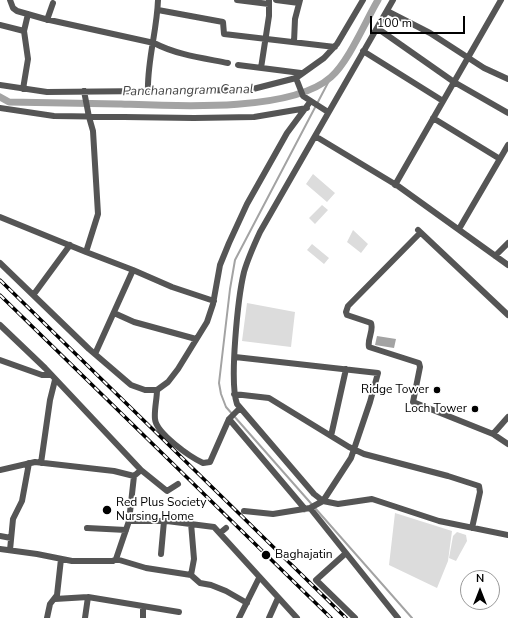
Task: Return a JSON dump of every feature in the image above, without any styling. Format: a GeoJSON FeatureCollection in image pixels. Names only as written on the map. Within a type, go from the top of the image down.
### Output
{"type":"FeatureCollection","features":[{"type":"Feature","properties":{"kind":"street"},"geometry":{"type":"LineString","coordinates":[[10,0],[13,8],[17,11],[48,20],[154,43],[165,49],[195,58],[228,63]]}},
{"type":"Feature","properties":{"kind":"street"},"geometry":{"type":"LineString","coordinates":[[148,91],[148,80],[154,43],[158,0]]}},
{"type":"Feature","properties":{"kind":"street"},"geometry":{"type":"LineString","coordinates":[[237,0],[269,2],[261,68]]}},
{"type":"Feature","properties":{"kind":"street"},"geometry":{"type":"LineString","coordinates":[[276,0],[300,2],[295,19],[294,42]]}},
{"type":"Feature","properties":{"kind":"street"},"geometry":{"type":"LineString","coordinates":[[393,0],[363,52],[325,111],[315,136],[271,211],[250,254],[244,274],[239,305],[234,394],[239,409],[314,494],[323,501],[338,504],[372,499],[434,519],[508,535]]}},
{"type":"Feature","properties":{"kind":"street"},"geometry":{"type":"LineString","coordinates":[[395,184],[501,0]]}},
{"type":"Feature","properties":{"kind":"street"},"geometry":{"type":"LineString","coordinates":[[0,85],[47,92],[249,90],[299,78],[324,58],[334,47],[360,1]]}},
{"type":"Feature","properties":{"kind":"street"},"geometry":{"type":"LineString","coordinates":[[48,20],[53,3]]}},
{"type":"Feature","properties":{"kind":"street"},"geometry":{"type":"LineString","coordinates":[[158,10],[223,22],[224,34],[334,47]]}},
{"type":"Feature","properties":{"kind":"street"},"geometry":{"type":"LineString","coordinates":[[387,11],[430,33],[484,68],[508,79]]}},
{"type":"Feature","properties":{"kind":"street"},"geometry":{"type":"LineString","coordinates":[[23,89],[28,60],[24,31],[28,14]]}},
{"type":"Feature","properties":{"kind":"street"},"geometry":{"type":"LineString","coordinates":[[0,25],[24,31]]}},
{"type":"Feature","properties":{"kind":"street"},"geometry":{"type":"LineString","coordinates":[[377,28],[454,82],[508,113]]}},
{"type":"Feature","properties":{"kind":"street"},"geometry":{"type":"LineString","coordinates":[[363,52],[443,100]]}},
{"type":"Feature","properties":{"kind":"street"},"geometry":{"type":"LineString","coordinates":[[238,65],[261,68],[299,78]]}},
{"type":"Feature","properties":{"kind":"street"},"geometry":{"type":"LineString","coordinates":[[299,78],[303,96],[311,103],[325,111]]}},
{"type":"Feature","properties":{"kind":"street"},"geometry":{"type":"LineString","coordinates":[[84,91],[93,131],[98,214],[86,252]]}},
{"type":"Feature","properties":{"kind":"street"},"geometry":{"type":"LineString","coordinates":[[239,409],[229,419],[210,462],[203,463],[182,450],[158,428],[154,418],[157,393],[175,374],[207,322],[214,302],[220,265],[247,204],[287,133],[311,103]]}},
{"type":"Feature","properties":{"kind":"street"},"geometry":{"type":"LineString","coordinates":[[0,108],[54,116],[89,117],[254,117],[307,108]]}},
{"type":"Feature","properties":{"kind":"street"},"geometry":{"type":"LineString","coordinates":[[433,118],[500,159]]}},
{"type":"Feature","properties":{"kind":"street"},"geometry":{"type":"LineString","coordinates":[[315,136],[395,184],[508,265]]}},
{"type":"Feature","properties":{"kind":"street"},"geometry":{"type":"LineString","coordinates":[[459,229],[507,149]]}},
{"type":"Feature","properties":{"kind":"street"},"geometry":{"type":"LineString","coordinates":[[0,217],[172,287],[214,302]]}},
{"type":"Feature","properties":{"kind":"street"},"geometry":{"type":"LineString","coordinates":[[508,316],[419,231],[348,306],[346,312],[347,315],[371,323],[372,326],[368,344],[369,347],[419,363],[420,367],[413,402],[493,434],[508,444]]}},
{"type":"Feature","properties":{"kind":"street"},"geometry":{"type":"LineString","coordinates":[[495,256],[508,243]]}},
{"type":"Feature","properties":{"kind":"street"},"geometry":{"type":"LineString","coordinates":[[34,294],[70,245]]}},
{"type":"Feature","properties":{"kind":"street"},"geometry":{"type":"LineString","coordinates":[[0,263],[95,354],[131,384],[157,393]]}},
{"type":"Feature","properties":{"kind":"street"},"geometry":{"type":"LineString","coordinates":[[95,354],[133,270]]}},
{"type":"Feature","properties":{"kind":"street"},"geometry":{"type":"LineString","coordinates":[[114,313],[134,322],[196,339]]}},
{"type":"Feature","properties":{"kind":"street"},"geometry":{"type":"LineString","coordinates":[[0,325],[141,470],[167,491],[178,484]]}},
{"type":"Feature","properties":{"kind":"street"},"geometry":{"type":"LineString","coordinates":[[235,357],[378,373],[351,458],[323,501],[317,506],[308,509],[273,514],[244,511]]}},
{"type":"Feature","properties":{"kind":"street"},"geometry":{"type":"LineString","coordinates":[[0,360],[53,378]]}},
{"type":"Feature","properties":{"kind":"street"},"geometry":{"type":"LineString","coordinates":[[331,436],[346,370]]}},
{"type":"Feature","properties":{"kind":"street"},"geometry":{"type":"LineString","coordinates":[[41,463],[53,378]]}},
{"type":"Feature","properties":{"kind":"street"},"geometry":{"type":"LineString","coordinates":[[234,394],[270,398],[354,450],[364,454],[448,476],[479,486],[480,492],[472,528]]}},
{"type":"Feature","properties":{"kind":"street"},"geometry":{"type":"LineString","coordinates":[[493,434],[508,417]]}},
{"type":"Feature","properties":{"kind":"street"},"geometry":{"type":"LineString","coordinates":[[229,419],[346,553],[398,618]]}},
{"type":"Feature","properties":{"kind":"street"},"geometry":{"type":"LineString","coordinates":[[10,550],[15,513],[24,496],[28,463]]}},
{"type":"Feature","properties":{"kind":"street"},"geometry":{"type":"LineString","coordinates":[[0,470],[28,463],[41,463],[114,471],[134,476]]}},
{"type":"Feature","properties":{"kind":"street"},"geometry":{"type":"LineString","coordinates":[[116,559],[129,521],[134,476],[141,470]]}},
{"type":"Feature","properties":{"kind":"street"},"geometry":{"type":"LineString","coordinates":[[129,521],[164,521],[191,523],[214,527],[297,618]]}},
{"type":"Feature","properties":{"kind":"street"},"geometry":{"type":"LineString","coordinates":[[161,554],[164,521]]}},
{"type":"Feature","properties":{"kind":"street"},"geometry":{"type":"LineString","coordinates":[[191,523],[194,560],[192,575]]}},
{"type":"Feature","properties":{"kind":"street"},"geometry":{"type":"LineString","coordinates":[[87,528],[126,530]]}},
{"type":"Feature","properties":{"kind":"street"},"geometry":{"type":"LineString","coordinates":[[220,533],[226,528]]}},
{"type":"Feature","properties":{"kind":"street"},"geometry":{"type":"LineString","coordinates":[[0,536],[11,538]]}},
{"type":"Feature","properties":{"kind":"street"},"geometry":{"type":"LineString","coordinates":[[0,549],[72,561],[113,561],[116,559],[146,568],[192,575],[200,583],[211,585],[226,591],[247,603]]}},
{"type":"Feature","properties":{"kind":"street"},"geometry":{"type":"LineString","coordinates":[[346,553],[316,580],[355,618]]}},
{"type":"Feature","properties":{"kind":"street"},"geometry":{"type":"LineString","coordinates":[[47,618],[50,604],[55,599],[61,559]]}},
{"type":"Feature","properties":{"kind":"street"},"geometry":{"type":"LineString","coordinates":[[239,618],[259,578]]}},
{"type":"Feature","properties":{"kind":"street"},"geometry":{"type":"LineString","coordinates":[[55,599],[88,597],[179,612]]}},
{"type":"Feature","properties":{"kind":"street"},"geometry":{"type":"LineString","coordinates":[[85,618],[88,597]]}},
{"type":"Feature","properties":{"kind":"street"},"geometry":{"type":"LineString","coordinates":[[269,618],[278,598]]}},
{"type":"Feature","properties":{"kind":"street"},"geometry":{"type":"LineString","coordinates":[[142,618],[143,606]]}},
{"type":"Feature","properties":{"kind":"shaded area"},"geometry":{"type":"Polygon","coordinates":[[[313,174],[335,193],[327,202],[306,184],[313,174]]]}},
{"type":"Feature","properties":{"kind":"shaded area"},"geometry":{"type":"Polygon","coordinates":[[[322,205],[328,210],[315,224],[309,218],[322,205]]]}},
{"type":"Feature","properties":{"kind":"shaded area"},"geometry":{"type":"Polygon","coordinates":[[[353,230],[368,244],[361,253],[347,242],[353,230]]]}},
{"type":"Feature","properties":{"kind":"shaded area"},"geometry":{"type":"Polygon","coordinates":[[[312,244],[329,258],[324,264],[307,250],[312,244]]]}},
{"type":"Feature","properties":{"kind":"shaded area"},"geometry":{"type":"Polygon","coordinates":[[[247,303],[295,312],[291,347],[242,341],[247,303]]]}},
{"type":"Feature","properties":{"kind":"shaded area"},"geometry":{"type":"Polygon","coordinates":[[[377,336],[396,339],[394,348],[375,345],[377,336]]]}},
{"type":"Feature","properties":{"kind":"shaded area"},"geometry":{"type":"Polygon","coordinates":[[[395,513],[452,531],[448,561],[437,588],[389,565],[395,513]]]}},
{"type":"Feature","properties":{"kind":"shaded area"},"geometry":{"type":"Polygon","coordinates":[[[457,532],[466,535],[467,541],[456,561],[449,558],[453,536],[457,532]]]}},
{"type":"Feature","properties":{"kind":"waterway","name":"Panchanangram Canal"},"geometry":{"type":"LineString","coordinates":[[0,97],[9,102],[170,106],[230,105],[289,97],[313,89],[331,77],[338,70],[378,0]]}},
{"type":"Feature","properties":{"kind":"waterway"},"geometry":{"type":"LineString","coordinates":[[331,77],[235,260],[230,289],[219,383],[226,407],[412,618]]}},
{"type":"Feature","properties":{"kind":"railway"},"geometry":{"type":"LineString","coordinates":[[0,280],[346,618]]}},
{"type":"Feature","properties":{"kind":"railway"},"geometry":{"type":"LineString","coordinates":[[0,295],[331,618]]}},
{"type":"Feature","properties":{"kind":"place","name":"Ridge Tower"},"geometry":{"type":"Point","coordinates":[437,390]}},
{"type":"Feature","properties":{"kind":"place","name":"Loch Tower"},"geometry":{"type":"Point","coordinates":[475,409]}},
{"type":"Feature","properties":{"kind":"place","name":"Red Plus Society Nursing Home"},"geometry":{"type":"Point","coordinates":[107,510]}},
{"type":"Feature","properties":{"kind":"place","name":"Baghajatin"},"geometry":{"type":"Point","coordinates":[266,555]}}]}
